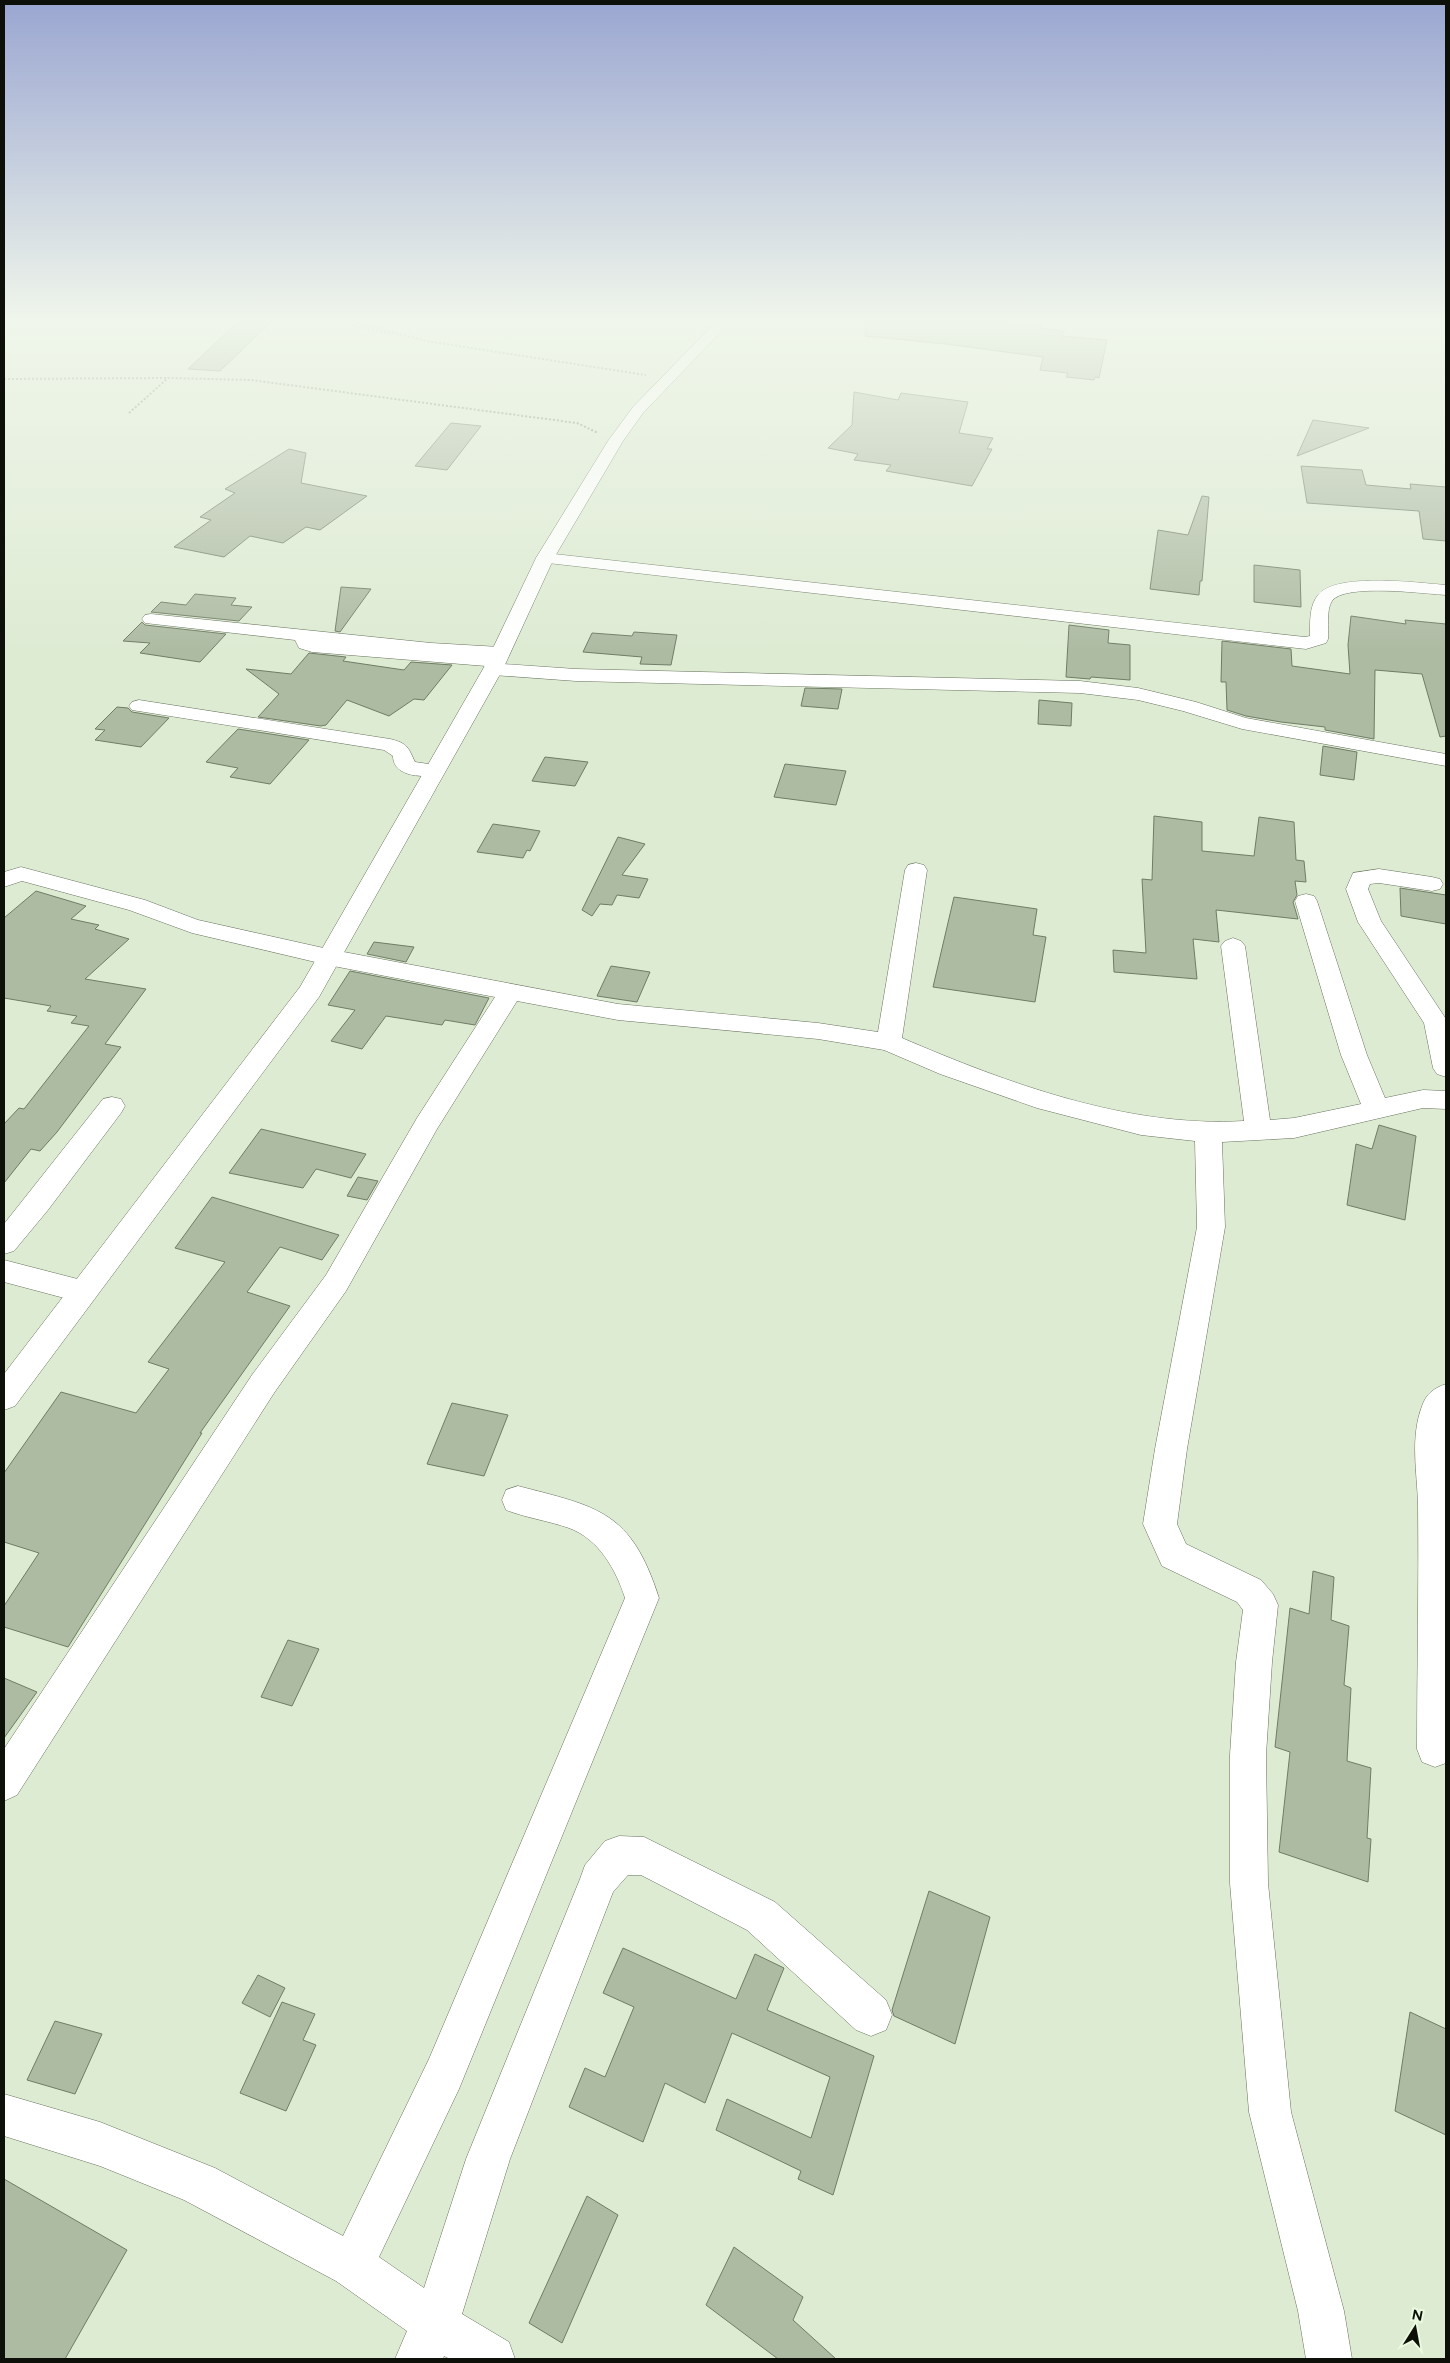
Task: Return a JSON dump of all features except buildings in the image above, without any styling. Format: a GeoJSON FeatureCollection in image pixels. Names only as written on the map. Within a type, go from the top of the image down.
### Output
{"type":"FeatureCollection","features":[{"type":"Feature","properties":{"kind":"street"},"geometry":{"type":"LineString","coordinates":[[4,1397],[310,991],[496,661],[545,558],[623,431]]}},
{"type":"Feature","properties":{"kind":"street"},"geometry":{"type":"LineString","coordinates":[[545,558],[1306,643],[1319,639],[1322,607],[1326,597],[1334,590],[1354,586],[1446,590]]}},
{"type":"Feature","properties":{"kind":"street"},"geometry":{"type":"LineString","coordinates":[[151,619],[305,636],[306,644],[312,646],[496,661],[576,675],[1080,688],[1138,694],[1190,706],[1242,723],[1446,760]]}},
{"type":"Feature","properties":{"kind":"street"},"geometry":{"type":"LineString","coordinates":[[140,706],[390,745],[403,754],[403,764],[410,768],[434,770]]}},
{"type":"Feature","properties":{"kind":"street"},"geometry":{"type":"LineString","coordinates":[[889,1042],[916,870]]}},
{"type":"Feature","properties":{"kind":"street"},"geometry":{"type":"LineString","coordinates":[[4,880],[21,874],[137,905],[192,926],[328,957],[618,1012],[818,1031],[889,1042],[949,1068],[1046,1101],[1141,1125],[1208,1132],[1294,1128],[1376,1108],[1423,1099],[1446,1100]]}},
{"type":"Feature","properties":{"kind":"street"},"geometry":{"type":"LineString","coordinates":[[1432,884],[1378,876],[1361,878],[1357,889],[1370,922],[1398,962],[1436,1023],[1446,1068]]}},
{"type":"Feature","properties":{"kind":"street"},"geometry":{"type":"LineString","coordinates":[[1306,901],[1354,1055],[1376,1108]]}},
{"type":"Feature","properties":{"kind":"street"},"geometry":{"type":"LineString","coordinates":[[1233,946],[1258,1130]]}},
{"type":"Feature","properties":{"kind":"street"},"geometry":{"type":"LineString","coordinates":[[4,1782],[263,1384],[336,1283],[426,1125],[511,992]]}},
{"type":"Feature","properties":{"kind":"street"},"geometry":{"type":"LineString","coordinates":[[4,1243],[112,1106]]}},
{"type":"Feature","properties":{"kind":"street"},"geometry":{"type":"LineString","coordinates":[[1208,1132],[1211,1226],[1171,1449],[1160,1524],[1174,1555],[1249,1591],[1261,1606],[1254,1662],[1248,1755],[1249,1883],[1270,2112],[1321,2311],[1329,2359]]}},
{"type":"Feature","properties":{"kind":"street"},"geometry":{"type":"LineString","coordinates":[[4,1271],[83,1291]]}},
{"type":"Feature","properties":{"kind":"street"},"geometry":{"type":"LineString","coordinates":[[1436,1749],[1434,1503],[1430,1440],[1437,1407],[1446,1397]]}},
{"type":"Feature","properties":{"kind":"street"},"geometry":{"type":"LineString","coordinates":[[352,2265],[444,2074],[642,1598],[636,1574],[619,1546],[587,1520],[518,1500]]}},
{"type":"Feature","properties":{"kind":"street"},"geometry":{"type":"LineString","coordinates":[[427,2342],[488,2159],[599,1879],[619,1855],[644,1856],[761,1916],[871,2014]]}},
{"type":"Feature","properties":{"kind":"street"},"geometry":{"type":"LineString","coordinates":[[4,2115],[100,2144],[199,2184],[352,2265],[427,2342],[492,2359]]}},
{"type":"Feature","properties":{"kind":"path"},"geometry":{"type":"LineString","coordinates":[[594,431],[616,442]]}}]}
